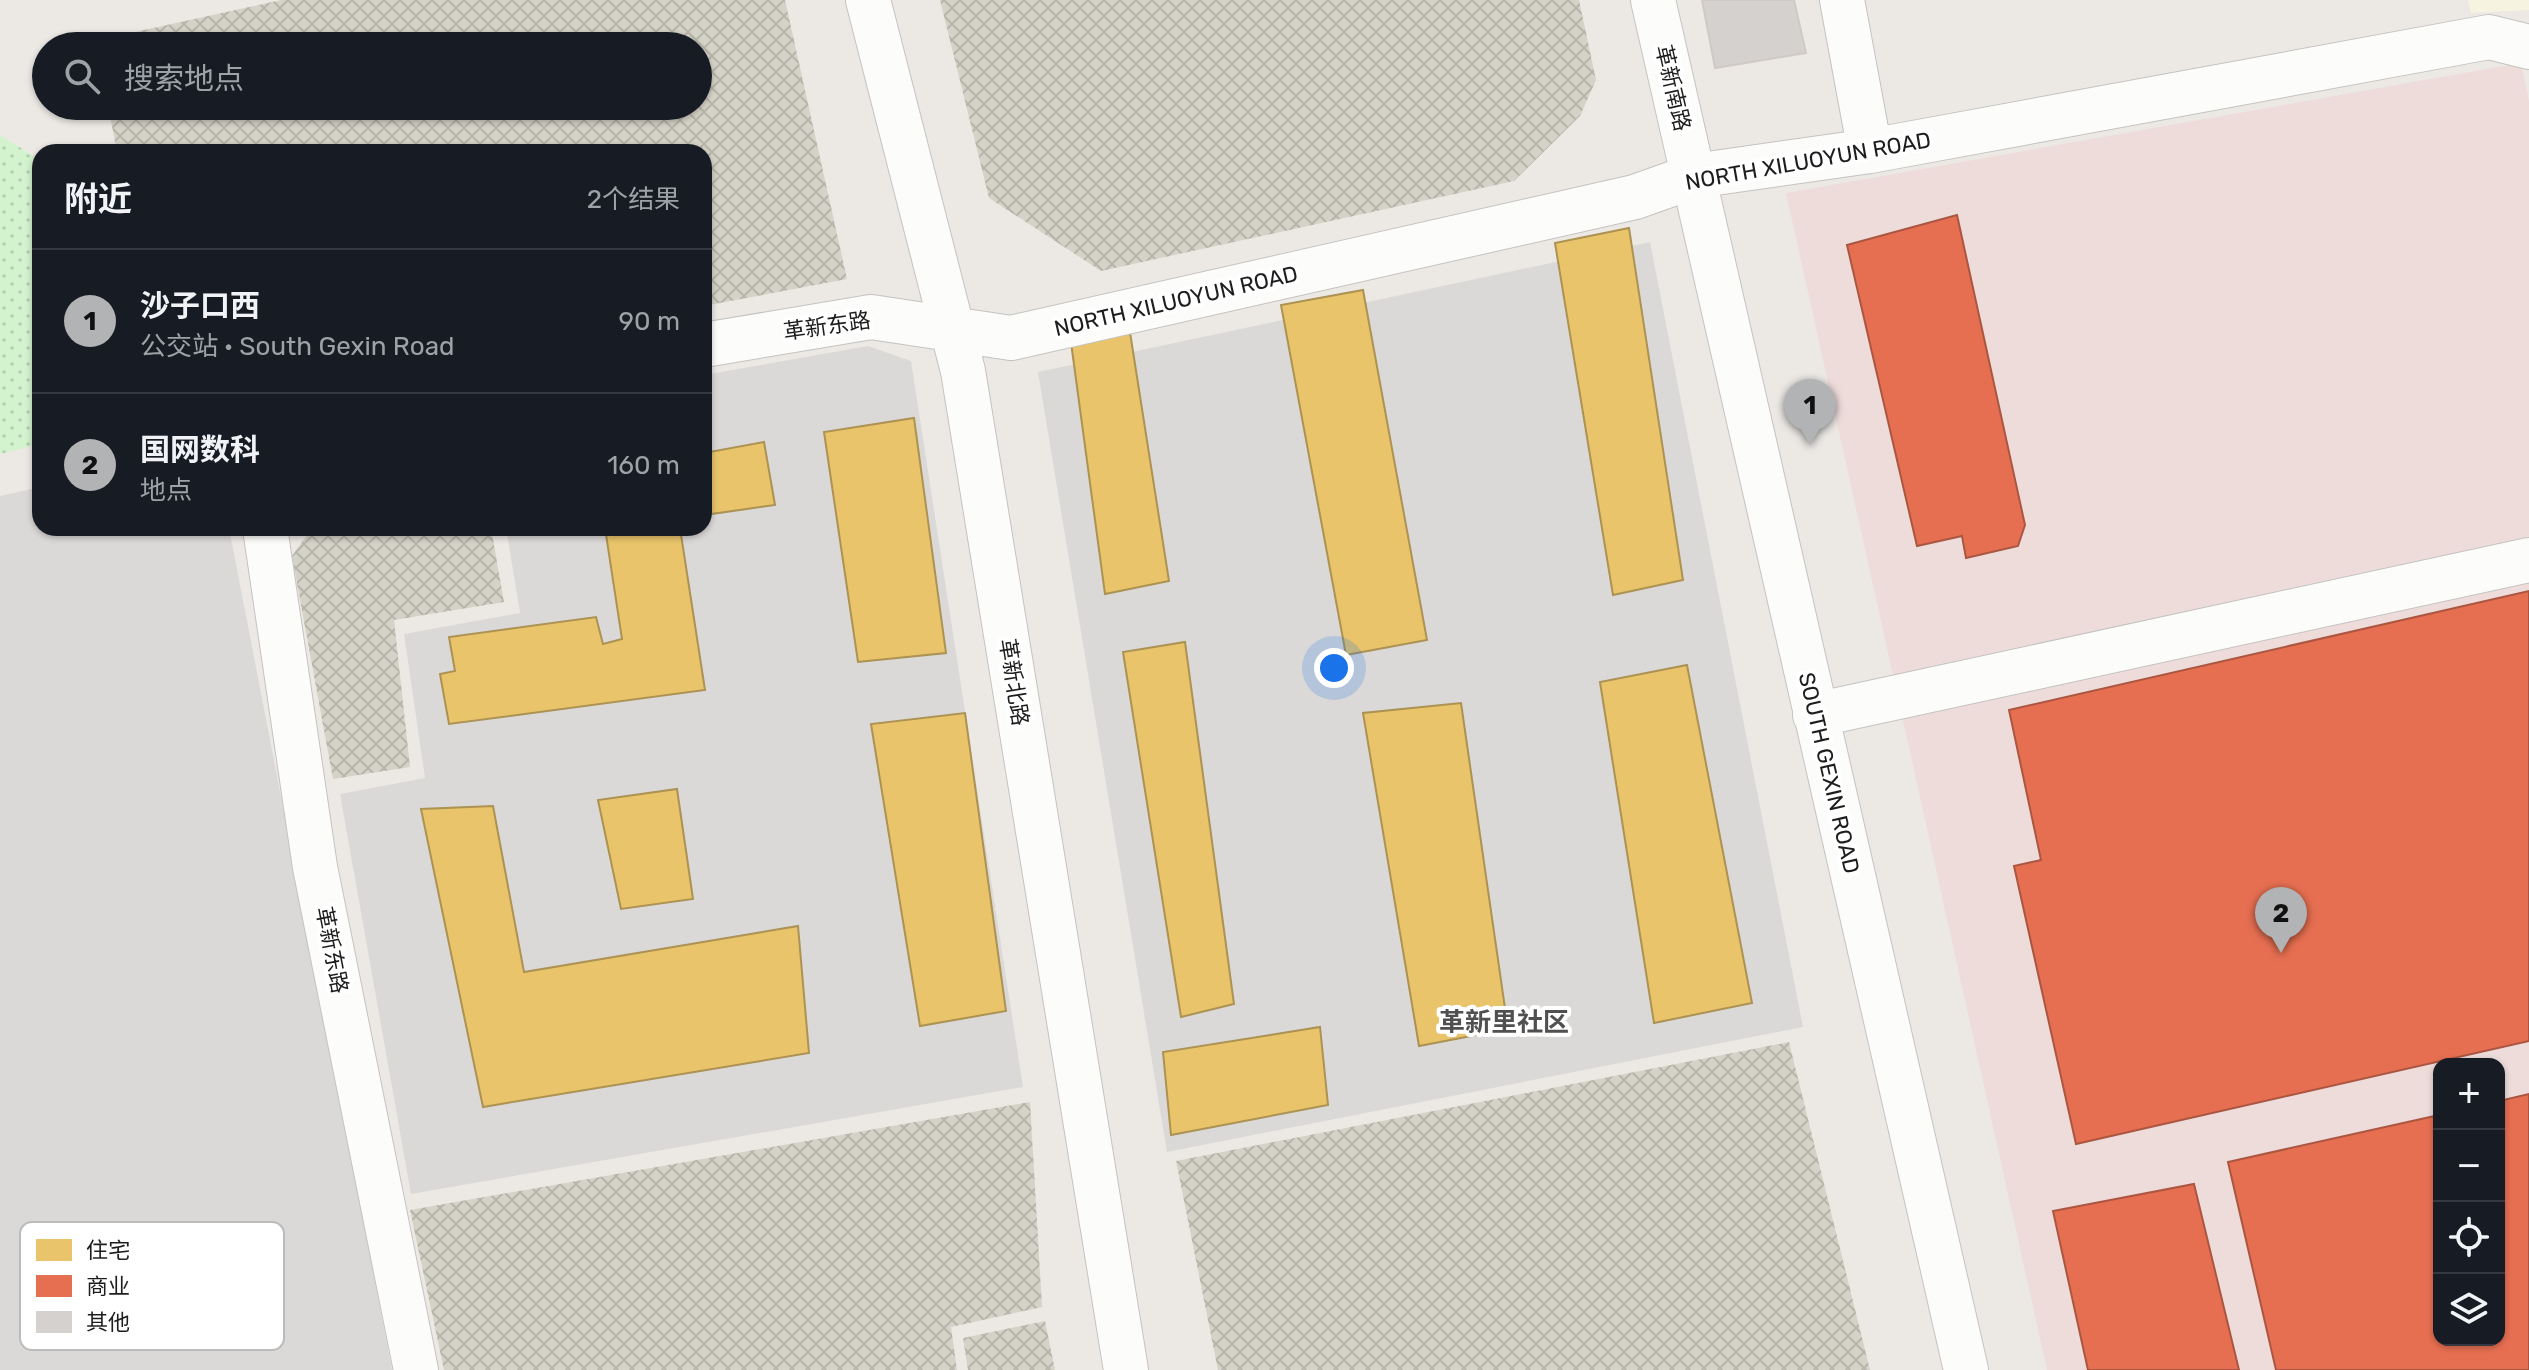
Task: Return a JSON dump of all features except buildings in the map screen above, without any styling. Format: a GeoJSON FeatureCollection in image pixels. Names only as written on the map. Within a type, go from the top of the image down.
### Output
{"type":"FeatureCollection","features":[{"type":"Feature","properties":{"kind":"street","name":"革新北路"},"geometry":{"type":"LineString","coordinates":[[868,0],[963,371],[1126,1370]]}},
{"type":"Feature","properties":{"kind":"street","name":"革新南路"},"geometry":{"type":"LineString","coordinates":[[1653,0],[1694,176]]}},
{"type":"Feature","properties":{"kind":"street"},"geometry":{"type":"LineString","coordinates":[[1842,0],[1870,151]]}},
{"type":"Feature","properties":{"kind":"street","name":"NORTH XILUOYUN ROAD"},"geometry":{"type":"LineString","coordinates":[[950,329],[1011,338],[1635,197],[1694,176],[1870,151],[2489,37],[2529,47]]}},
{"type":"Feature","properties":{"kind":"street","name":"SOUTH GEXIN ROAD"},"geometry":{"type":"LineString","coordinates":[[1694,176],[1966,1370]]}},
{"type":"Feature","properties":{"kind":"street","name":"革新东路"},"geometry":{"type":"LineString","coordinates":[[712,344],[871,317],[950,329]]}},
{"type":"Feature","properties":{"kind":"street","name":"革新东路"},"geometry":{"type":"LineString","coordinates":[[266,536],[315,867],[416,1370]]}},
{"type":"Feature","properties":{"kind":"street"},"geometry":{"type":"LineString","coordinates":[[1815,715],[2529,560]]}},
{"type":"Feature","properties":{"kind":"shaded area"},"geometry":{"type":"Polygon","coordinates":[[[281,0],[785,0],[847,279],[712,304],[712,144],[115,144],[111,120],[712,120],[712,32],[135,32],[281,0]]]}},
{"type":"Feature","properties":{"kind":"shaded area"},"geometry":{"type":"Polygon","coordinates":[[[940,0],[1579,0],[1596,80],[1580,116],[1514,181],[1101,271],[989,198],[940,0]]]}},
{"type":"Feature","properties":{"kind":"shaded area"},"geometry":{"type":"Polygon","coordinates":[[[2468,0],[2529,0],[2529,10],[2471,13],[2468,0]]]}},
{"type":"Feature","properties":{"kind":"shaded area"},"geometry":{"type":"Polygon","coordinates":[[[2521,63],[2529,101],[2529,1370],[2047,1370],[1786,193],[2521,63]]]}},
{"type":"Feature","properties":{"kind":"shaded area"},"geometry":{"type":"Polygon","coordinates":[[[1650,242],[1803,1027],[1167,1152],[1038,372],[1650,242]]]}},
{"type":"Feature","properties":{"kind":"shaded area"},"geometry":{"type":"Polygon","coordinates":[[[868,346],[911,361],[1023,1087],[411,1194],[340,794],[425,778],[404,634],[520,613],[507,536],[712,536],[712,374],[868,346]]]}},
{"type":"Feature","properties":{"kind":"shaded area"},"geometry":{"type":"Polygon","coordinates":[[[32,489],[32,536],[231,536],[392,1370],[0,1370],[0,496],[32,489]]]}},
{"type":"Feature","properties":{"kind":"shaded area"},"geometry":{"type":"Polygon","coordinates":[[[306,536],[492,536],[504,602],[394,620],[410,767],[333,779],[292,556],[306,536]]]}},
{"type":"Feature","properties":{"kind":"shaded area"},"geometry":{"type":"Polygon","coordinates":[[[1789,1042],[1870,1370],[1218,1370],[1176,1161],[1789,1042]]]}},
{"type":"Feature","properties":{"kind":"shaded area"},"geometry":{"type":"Polygon","coordinates":[[[1030,1102],[1042,1307],[951,1327],[957,1370],[444,1370],[410,1210],[1030,1102]]]}},
{"type":"Feature","properties":{"kind":"shaded area"},"geometry":{"type":"Polygon","coordinates":[[[1045,1321],[1055,1370],[968,1370],[963,1338],[1045,1321]]]}},
{"type":"Feature","properties":{"kind":"green space"},"geometry":{"type":"Polygon","coordinates":[[[0,135],[32,155],[32,446],[0,454],[0,135]]]}},
{"type":"Feature","properties":{"kind":"place","name":"沙子口西"},"geometry":{"type":"Point","coordinates":[1810,445]}},
{"type":"Feature","properties":{"kind":"place","name":"国网数科"},"geometry":{"type":"Point","coordinates":[2281,953]}},
{"type":"Feature","properties":{"kind":"district","name":"革新里社区"},"geometry":{"type":"Point","coordinates":[1504,1022]}}]}
